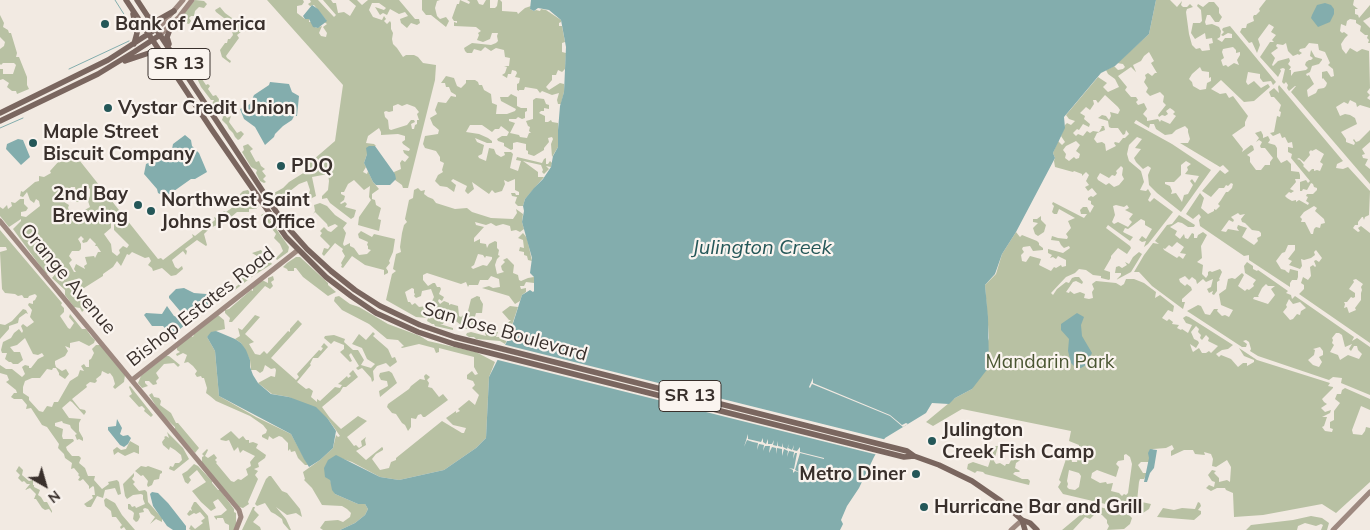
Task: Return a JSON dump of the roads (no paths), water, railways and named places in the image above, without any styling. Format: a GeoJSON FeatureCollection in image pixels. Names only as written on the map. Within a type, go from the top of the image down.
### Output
{"type":"FeatureCollection","features":[{"type":"Feature","properties":{"kind":"main road","name":"SR 13"},"geometry":{"type":"LineString","coordinates":[[126,0],[152,41]]}},
{"type":"Feature","properties":{"kind":"main road","name":"SR 13"},"geometry":{"type":"LineString","coordinates":[[136,0],[156,29]]}},
{"type":"Feature","properties":{"kind":"main road"},"geometry":{"type":"LineString","coordinates":[[132,10],[137,33],[137,38],[133,45]]}},
{"type":"Feature","properties":{"kind":"main road"},"geometry":{"type":"LineString","coordinates":[[147,15],[158,20],[174,11]]}},
{"type":"Feature","properties":{"kind":"main road"},"geometry":{"type":"LineString","coordinates":[[172,24],[167,33],[168,42],[200,90],[199,94]]}},
{"type":"Feature","properties":{"kind":"main road"},"geometry":{"type":"LineString","coordinates":[[0,113],[108,60],[156,29]]}},
{"type":"Feature","properties":{"kind":"main road","name":"San Jose Boulevard"},"geometry":{"type":"LineString","coordinates":[[156,29],[283,222],[307,249],[331,271],[367,298],[398,316],[489,349],[890,450],[907,451],[914,456],[945,467],[972,481],[1037,530]]}},
{"type":"Feature","properties":{"kind":"main road"},"geometry":{"type":"LineString","coordinates":[[0,121],[118,63],[160,35]]}},
{"type":"Feature","properties":{"kind":"main road","name":"San Jose Boulevard"},"geometry":{"type":"LineString","coordinates":[[152,41],[267,212],[298,250],[338,287],[376,313],[418,332],[454,344],[489,349]]}},
{"type":"Feature","properties":{"kind":"main road"},"geometry":{"type":"LineString","coordinates":[[118,63],[143,54],[160,53]]}},
{"type":"Feature","properties":{"kind":"main road"},"geometry":{"type":"LineString","coordinates":[[66,81],[70,88]]}},
{"type":"Feature","properties":{"kind":"main road"},"geometry":{"type":"LineString","coordinates":[[44,92],[47,98]]}},
{"type":"Feature","properties":{"kind":"main road"},"geometry":{"type":"LineString","coordinates":[[212,130],[233,147]]}},
{"type":"Feature","properties":{"kind":"main road"},"geometry":{"type":"LineString","coordinates":[[226,151],[250,172]]}},
{"type":"Feature","properties":{"kind":"main road"},"geometry":{"type":"LineString","coordinates":[[267,212],[271,213],[279,223],[283,222]]}},
{"type":"Feature","properties":{"kind":"main road"},"geometry":{"type":"LineString","coordinates":[[298,250],[303,250],[328,272],[331,271]]}},
{"type":"Feature","properties":{"kind":"main road"},"geometry":{"type":"LineString","coordinates":[[1022,520],[1025,530]]}},
{"type":"Feature","properties":{"kind":"street"},"geometry":{"type":"LineString","coordinates":[[156,29],[183,0]]}},
{"type":"Feature","properties":{"kind":"street"},"geometry":{"type":"LineString","coordinates":[[160,35],[192,0]]}},
{"type":"Feature","properties":{"kind":"street","name":"Orange Avenue"},"geometry":{"type":"LineString","coordinates":[[0,221],[132,380]]}},
{"type":"Feature","properties":{"kind":"street","name":"Bishop Estates Road"},"geometry":{"type":"LineString","coordinates":[[236,530],[241,517],[239,510],[132,380],[298,250]]}},
{"type":"Feature","properties":{"kind":"street"},"geometry":{"type":"LineString","coordinates":[[1333,530],[1370,492]]}},
{"type":"Feature","properties":{"kind":"street"},"geometry":{"type":"LineString","coordinates":[[1011,530],[1022,520]]}},
{"type":"Feature","properties":{"kind":"water","name":"Julington Creek"},"geometry":{"type":"Polygon","coordinates":[[[531,0],[1156,0],[1149,34],[1115,66],[1101,73],[1064,117],[1065,128],[1053,153],[1055,158],[1016,232],[1002,254],[995,274],[985,285],[989,367],[972,389],[955,398],[949,404],[932,403],[926,413],[885,438],[859,488],[847,506],[841,520],[843,524],[840,530],[340,530],[355,523],[365,515],[368,509],[365,504],[358,504],[335,494],[330,480],[325,477],[324,468],[328,460],[336,455],[380,477],[399,480],[444,470],[476,448],[486,438],[489,377],[508,339],[522,295],[530,290],[534,291],[534,277],[530,273],[532,258],[522,222],[523,206],[525,199],[551,167],[553,156],[558,147],[560,106],[564,92],[566,47],[561,20],[549,10],[538,8],[534,11],[530,9],[531,0]]]}},
{"type":"Feature","properties":{"kind":"water"},"geometry":{"type":"Polygon","coordinates":[[[1325,3],[1331,5],[1334,9],[1334,14],[1330,22],[1318,27],[1311,18],[1317,5],[1325,3]]]}},
{"type":"Feature","properties":{"kind":"water"},"geometry":{"type":"Polygon","coordinates":[[[312,5],[318,9],[327,21],[318,28],[313,27],[309,19],[305,19],[303,16],[312,5]]]}},
{"type":"Feature","properties":{"kind":"water"},"geometry":{"type":"Polygon","coordinates":[[[270,82],[289,84],[292,92],[299,96],[297,116],[294,116],[265,145],[255,127],[244,119],[240,109],[250,104],[254,95],[269,85],[270,82]]]}},
{"type":"Feature","properties":{"kind":"water"},"geometry":{"type":"Polygon","coordinates":[[[185,135],[191,140],[192,146],[199,153],[207,172],[195,179],[191,179],[167,196],[162,195],[158,193],[157,189],[144,174],[146,164],[162,157],[172,149],[173,144],[185,135]]]}},
{"type":"Feature","properties":{"kind":"water"},"geometry":{"type":"Polygon","coordinates":[[[18,139],[23,140],[30,157],[21,165],[6,149],[7,144],[18,139]]]}},
{"type":"Feature","properties":{"kind":"water"},"geometry":{"type":"Polygon","coordinates":[[[375,146],[395,174],[396,179],[390,185],[376,185],[373,182],[364,163],[367,154],[366,148],[375,146]]]}},
{"type":"Feature","properties":{"kind":"water"},"geometry":{"type":"Polygon","coordinates":[[[184,288],[194,293],[206,294],[211,302],[210,305],[200,312],[191,314],[180,311],[169,296],[176,289],[184,288]]]}},
{"type":"Feature","properties":{"kind":"water"},"geometry":{"type":"Polygon","coordinates":[[[167,306],[174,316],[181,318],[186,324],[172,336],[163,326],[152,326],[144,315],[146,313],[162,314],[167,306]]]}},
{"type":"Feature","properties":{"kind":"water"},"geometry":{"type":"Polygon","coordinates":[[[1077,313],[1084,317],[1081,325],[1082,336],[1092,353],[1086,365],[1081,368],[1076,368],[1071,363],[1068,351],[1069,339],[1061,330],[1061,324],[1077,313]]]}},
{"type":"Feature","properties":{"kind":"water"},"geometry":{"type":"Polygon","coordinates":[[[216,331],[241,343],[250,360],[253,375],[258,383],[271,394],[289,397],[316,407],[328,419],[336,431],[333,448],[320,460],[309,467],[291,434],[219,396],[215,351],[207,337],[211,332],[216,331]]]}},
{"type":"Feature","properties":{"kind":"water"},"geometry":{"type":"Polygon","coordinates":[[[117,419],[122,428],[120,434],[123,436],[128,435],[131,438],[124,447],[120,445],[108,430],[108,427],[116,426],[117,419]]]}},
{"type":"Feature","properties":{"kind":"water"},"geometry":{"type":"Polygon","coordinates":[[[1150,449],[1157,450],[1154,468],[1147,482],[1144,482],[1149,458],[1148,453],[1150,449]]]}},
{"type":"Feature","properties":{"kind":"water"},"geometry":{"type":"Polygon","coordinates":[[[152,492],[158,493],[168,503],[186,526],[186,530],[173,530],[167,526],[153,506],[150,494],[152,492]]]}},
{"type":"Feature","properties":{"kind":"waterway"},"geometry":{"type":"LineString","coordinates":[[115,0],[127,19]]}},
{"type":"Feature","properties":{"kind":"waterway"},"geometry":{"type":"LineString","coordinates":[[69,69],[129,41]]}},
{"type":"Feature","properties":{"kind":"waterway"},"geometry":{"type":"LineString","coordinates":[[0,128],[23,118]]}},
{"type":"Feature","properties":{"kind":"place","name":"Bank of America"},"geometry":{"type":"Point","coordinates":[105,24]}},
{"type":"Feature","properties":{"kind":"place","name":"Vystar Credit Union"},"geometry":{"type":"Point","coordinates":[108,108]}},
{"type":"Feature","properties":{"kind":"place","name":"Maple Street Biscuit Company"},"geometry":{"type":"Point","coordinates":[33,143]}},
{"type":"Feature","properties":{"kind":"place","name":"PDQ"},"geometry":{"type":"Point","coordinates":[281,166]}},
{"type":"Feature","properties":{"kind":"place","name":"2nd Bay Brewing"},"geometry":{"type":"Point","coordinates":[138,205]}},
{"type":"Feature","properties":{"kind":"place","name":"Northwest Saint Johns Post Office"},"geometry":{"type":"Point","coordinates":[151,211]}},
{"type":"Feature","properties":{"kind":"place","name":"Julington Creek Fish Camp"},"geometry":{"type":"Point","coordinates":[932,441]}},
{"type":"Feature","properties":{"kind":"place","name":"Metro Diner"},"geometry":{"type":"Point","coordinates":[916,474]}},
{"type":"Feature","properties":{"kind":"place","name":"Hurricane Bar and Grill"},"geometry":{"type":"Point","coordinates":[924,507]}},
{"type":"Feature","properties":{"kind":"park label","name":"Mandarin Park"},"geometry":{"type":"Point","coordinates":[1050,362]}}]}
